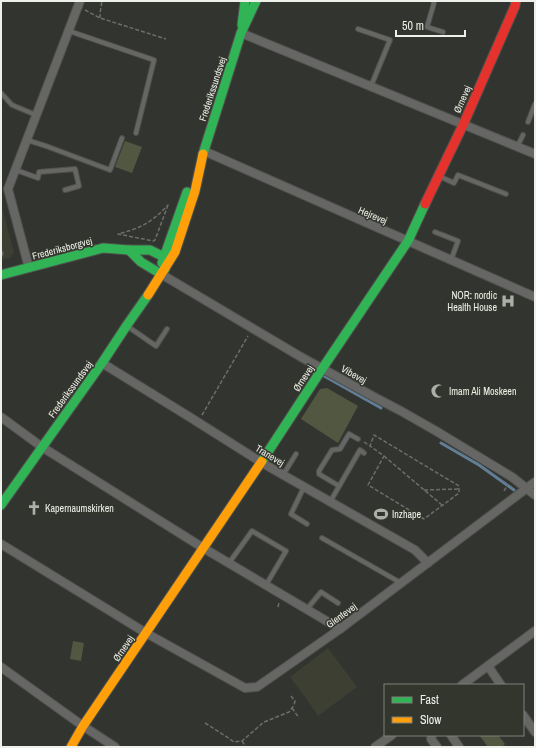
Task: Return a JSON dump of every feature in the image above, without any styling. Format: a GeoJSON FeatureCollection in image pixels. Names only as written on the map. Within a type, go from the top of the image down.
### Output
{"type":"FeatureCollection","features":[{"type":"Feature","properties":{"kind":"street","name":"Frederikssundsvej"},"geometry":{"type":"LineString","coordinates":[[241,33],[245,1]]}},
{"type":"Feature","properties":{"kind":"street","name":"Frederikssundsvej"},"geometry":{"type":"LineString","coordinates":[[1,505],[150,293],[176,249],[195,191],[204,151],[241,33],[256,1]]}},
{"type":"Feature","properties":{"kind":"street","name":"Ørnevej"},"geometry":{"type":"LineString","coordinates":[[71,747],[83,726],[146,634],[408,240],[463,124],[516,1]]}},
{"type":"Feature","properties":{"kind":"street"},"geometry":{"type":"LineString","coordinates":[[29,268],[8,189],[79,4]]}},
{"type":"Feature","properties":{"kind":"street"},"geometry":{"type":"LineString","coordinates":[[241,33],[535,154]]}},
{"type":"Feature","properties":{"kind":"street","name":"Frederikssundsvej"},"geometry":{"type":"LineString","coordinates":[[164,257],[188,189],[204,151]]}},
{"type":"Feature","properties":{"kind":"street","name":"Hejrevej"},"geometry":{"type":"LineString","coordinates":[[204,151],[535,297]]}},
{"type":"Feature","properties":{"kind":"street","name":"Frederiksborgvej"},"geometry":{"type":"LineString","coordinates":[[1,275],[103,248],[150,250],[164,257]]}},
{"type":"Feature","properties":{"kind":"street"},"geometry":{"type":"LineString","coordinates":[[130,250],[140,262],[162,272],[166,264],[164,257]]}},
{"type":"Feature","properties":{"kind":"street","name":"Vibevej"},"geometry":{"type":"LineString","coordinates":[[162,272],[252,329],[431,428],[512,477],[535,495]]}},
{"type":"Feature","properties":{"kind":"street","name":"Tranevej"},"geometry":{"type":"LineString","coordinates":[[102,363],[261,462],[415,550],[428,563]]}},
{"type":"Feature","properties":{"kind":"street"},"geometry":{"type":"LineString","coordinates":[[1,417],[42,447],[229,563],[340,629]]}},
{"type":"Feature","properties":{"kind":"street","name":"Glentevej"},"geometry":{"type":"LineString","coordinates":[[1,544],[146,634],[245,688],[257,687],[340,629],[535,482]]}},
{"type":"Feature","properties":{"kind":"street"},"geometry":{"type":"LineString","coordinates":[[463,684],[535,631]]}},
{"type":"Feature","properties":{"kind":"street"},"geometry":{"type":"LineString","coordinates":[[488,666],[500,684]]}},
{"type":"Feature","properties":{"kind":"street"},"geometry":{"type":"LineString","coordinates":[[1,667],[83,726],[116,747]]}},
{"type":"Feature","properties":{"kind":"street"},"geometry":{"type":"LineString","coordinates":[[524,716],[535,732]]}},
{"type":"Feature","properties":{"kind":"street"},"geometry":{"type":"LineString","coordinates":[[375,747],[391,736]]}},
{"type":"Feature","properties":{"kind":"street"},"geometry":{"type":"LineString","coordinates":[[432,736],[431,739],[437,747]]}},
{"type":"Feature","properties":{"kind":"street"},"geometry":{"type":"LineString","coordinates":[[452,736],[459,747]]}},
{"type":"Feature","properties":{"kind":"lane"},"geometry":{"type":"LineString","coordinates":[[433,1],[434,3],[427,27],[443,32]]}},
{"type":"Feature","properties":{"kind":"lane"},"geometry":{"type":"LineString","coordinates":[[358,29],[390,40],[371,87]]}},
{"type":"Feature","properties":{"kind":"lane"},"geometry":{"type":"LineString","coordinates":[[69,31],[154,60],[136,133]]}},
{"type":"Feature","properties":{"kind":"lane"},"geometry":{"type":"LineString","coordinates":[[1,93],[12,105],[36,116]]}},
{"type":"Feature","properties":{"kind":"lane"},"geometry":{"type":"LineString","coordinates":[[528,122],[535,104]]}},
{"type":"Feature","properties":{"kind":"lane"},"geometry":{"type":"LineString","coordinates":[[517,147],[522,135]]}},
{"type":"Feature","properties":{"kind":"lane"},"geometry":{"type":"LineString","coordinates":[[27,140],[110,170],[122,138]]}},
{"type":"Feature","properties":{"kind":"lane"},"geometry":{"type":"LineString","coordinates":[[15,170],[38,178],[39,172],[75,169],[79,186],[65,190]]}},
{"type":"Feature","properties":{"kind":"lane"},"geometry":{"type":"LineString","coordinates":[[438,176],[454,183],[458,175],[506,194]]}},
{"type":"Feature","properties":{"kind":"lane"},"geometry":{"type":"LineString","coordinates":[[435,232],[458,241],[451,260]]}},
{"type":"Feature","properties":{"kind":"lane"},"geometry":{"type":"LineString","coordinates":[[127,326],[156,346],[167,329]]}},
{"type":"Feature","properties":{"kind":"lane"},"geometry":{"type":"LineString","coordinates":[[339,486],[318,474],[319,471],[332,450],[340,449],[349,434],[358,439]]}},
{"type":"Feature","properties":{"kind":"lane"},"geometry":{"type":"LineString","coordinates":[[330,502],[360,450],[364,453]]}},
{"type":"Feature","properties":{"kind":"lane"},"geometry":{"type":"LineString","coordinates":[[283,475],[296,454]]}},
{"type":"Feature","properties":{"kind":"lane"},"geometry":{"type":"LineString","coordinates":[[304,487],[291,514],[307,524]]}},
{"type":"Feature","properties":{"kind":"lane"},"geometry":{"type":"LineString","coordinates":[[229,563],[252,531],[286,551],[266,585]]}},
{"type":"Feature","properties":{"kind":"lane"},"geometry":{"type":"LineString","coordinates":[[322,538],[401,583]]}},
{"type":"Feature","properties":{"kind":"lane"},"geometry":{"type":"LineString","coordinates":[[307,610],[321,592],[338,603]]}},
{"type":"Feature","properties":{"kind":"path"},"geometry":{"type":"LineString","coordinates":[[100,18],[102,1]]}},
{"type":"Feature","properties":{"kind":"path"},"geometry":{"type":"LineString","coordinates":[[79,4],[100,18],[166,38]]}},
{"type":"Feature","properties":{"kind":"path"},"geometry":{"type":"LineString","coordinates":[[168,205],[155,240],[152,241],[118,234],[135,229],[145,224],[153,219],[168,205]]}},
{"type":"Feature","properties":{"kind":"path"},"geometry":{"type":"LineString","coordinates":[[198,422],[252,329]]}},
{"type":"Feature","properties":{"kind":"path"},"geometry":{"type":"LineString","coordinates":[[370,446],[374,435],[459,486],[460,493],[424,519],[368,486],[384,456]]}},
{"type":"Feature","properties":{"kind":"path"},"geometry":{"type":"LineString","coordinates":[[358,439],[384,456],[442,505]]}},
{"type":"Feature","properties":{"kind":"path"},"geometry":{"type":"LineString","coordinates":[[424,490],[459,489]]}},
{"type":"Feature","properties":{"kind":"path"},"geometry":{"type":"LineString","coordinates":[[205,723],[234,742],[242,741],[264,722],[289,712],[294,705],[294,701],[291,696]]}},
{"type":"Feature","properties":{"kind":"path"},"geometry":{"type":"LineString","coordinates":[[292,708],[299,718]]}},
{"type":"Feature","properties":{"kind":"path"},"geometry":{"type":"LineString","coordinates":[[242,741],[246,747]]}},
{"type":"Feature","properties":{"kind":"shaded area"},"geometry":{"type":"Polygon","coordinates":[[[125,141],[142,147],[132,173],[115,167],[125,141]]]}},
{"type":"Feature","properties":{"kind":"shaded area"},"geometry":{"type":"Polygon","coordinates":[[[1,204],[14,252],[10,258],[1,260],[1,204]]]}},
{"type":"Feature","properties":{"kind":"shaded area"},"geometry":{"type":"Polygon","coordinates":[[[327,388],[358,406],[338,443],[301,419],[320,389],[327,388]]]}},
{"type":"Feature","properties":{"kind":"shaded area"},"geometry":{"type":"Polygon","coordinates":[[[73,641],[84,643],[81,661],[70,659],[73,641]]]}},
{"type":"Feature","properties":{"kind":"shaded area"},"geometry":{"type":"Polygon","coordinates":[[[328,648],[357,687],[318,716],[290,677],[328,648]]]}},
{"type":"Feature","properties":{"kind":"shaded area"},"geometry":{"type":"Polygon","coordinates":[[[480,736],[499,736],[505,744],[502,747],[488,747],[480,736]]]}},
{"type":"Feature","properties":{"kind":"waterway"},"geometry":{"type":"LineString","coordinates":[[324,376],[381,408]]}},
{"type":"Feature","properties":{"kind":"waterway"},"geometry":{"type":"LineString","coordinates":[[441,443],[479,465],[514,490]]}},
{"type":"Feature","properties":{"kind":"traffic: fast"},"geometry":{"type":"LineString","coordinates":[[242,25],[245,1]]}},
{"type":"Feature","properties":{"kind":"traffic: fast"},"geometry":{"type":"LineString","coordinates":[[203,154],[241,33],[256,1]]}},
{"type":"Feature","properties":{"kind":"traffic: fast"},"geometry":{"type":"LineString","coordinates":[[162,263],[187,192]]}},
{"type":"Feature","properties":{"kind":"traffic: fast"},"geometry":{"type":"LineString","coordinates":[[262,461],[408,241],[425,204]]}},
{"type":"Feature","properties":{"kind":"traffic: fast"},"geometry":{"type":"LineString","coordinates":[[1,275],[103,248],[150,250],[164,257],[166,264],[165,269]]}},
{"type":"Feature","properties":{"kind":"traffic: fast"},"geometry":{"type":"LineString","coordinates":[[129,250],[141,262],[161,274]]}},
{"type":"Feature","properties":{"kind":"traffic: fast"},"geometry":{"type":"LineString","coordinates":[[1,505],[102,363],[148,295]]}},
{"type":"Feature","properties":{"kind":"traffic: slow"},"geometry":{"type":"LineString","coordinates":[[148,295],[175,252],[195,191],[203,154]]}},
{"type":"Feature","properties":{"kind":"traffic: slow"},"geometry":{"type":"LineString","coordinates":[[71,747],[83,726],[262,461]]}},
{"type":"Feature","properties":{"kind":"traffic: jam"},"geometry":{"type":"LineString","coordinates":[[425,204],[463,125],[516,1]]}},
{"type":"Feature","properties":{"kind":"place","name":"NOR: nordic Health House"},"geometry":{"type":"Point","coordinates":[508,301]}},
{"type":"Feature","properties":{"kind":"place","name":"Imam Ali Moskeen"},"geometry":{"type":"Point","coordinates":[438,391]}},
{"type":"Feature","properties":{"kind":"place","name":"Kapernaumskirken"},"geometry":{"type":"Point","coordinates":[34,508]}},
{"type":"Feature","properties":{"kind":"place","name":"Inzhape"},"geometry":{"type":"Point","coordinates":[381,514]}}]}
